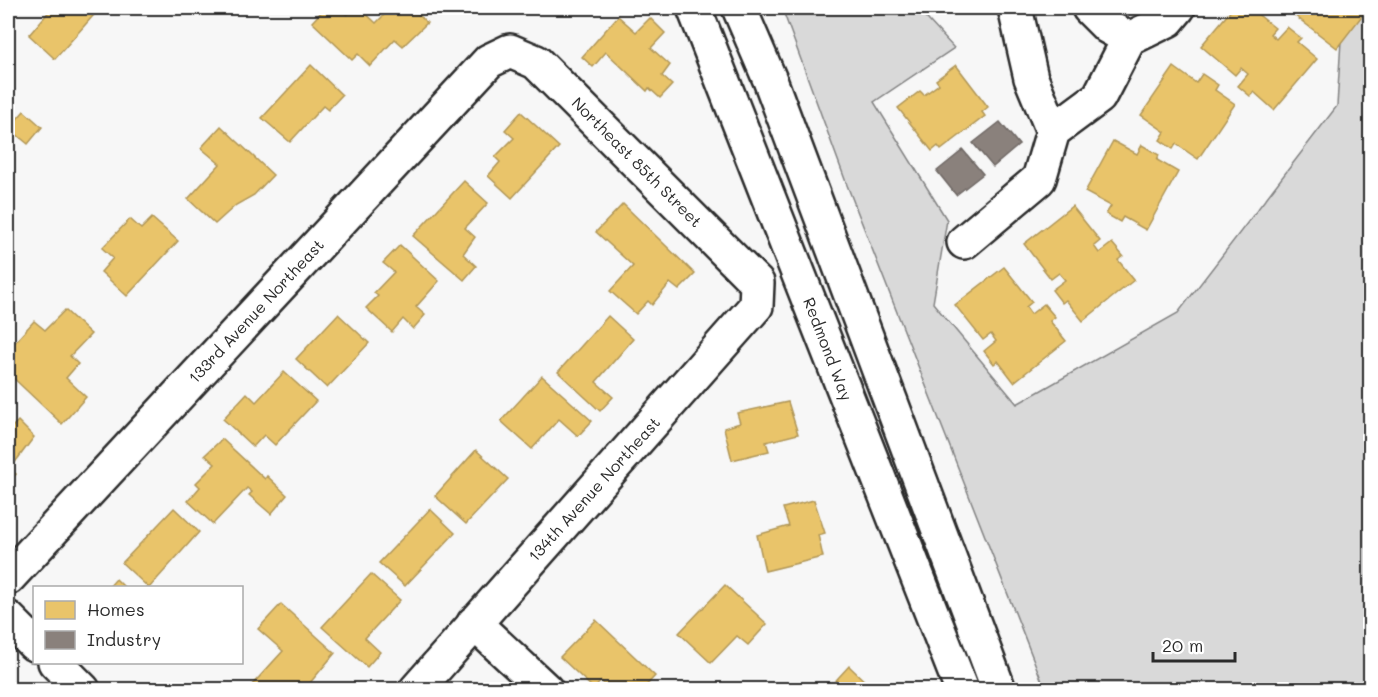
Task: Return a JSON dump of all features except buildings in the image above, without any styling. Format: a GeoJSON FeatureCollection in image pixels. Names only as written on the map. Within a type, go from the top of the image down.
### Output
{"type":"FeatureCollection","features":[{"type":"Feature","properties":{"kind":"street","name":"Redmond Way"},"geometry":{"type":"LineString","coordinates":[[694,8],[962,690]]}},
{"type":"Feature","properties":{"kind":"street"},"geometry":{"type":"LineString","coordinates":[[739,8],[770,80],[999,690]]}},
{"type":"Feature","properties":{"kind":"street"},"geometry":{"type":"LineString","coordinates":[[1015,8],[1031,78],[1053,131]]}},
{"type":"Feature","properties":{"kind":"street"},"geometry":{"type":"LineString","coordinates":[[1089,8],[1108,27],[1129,39]]}},
{"type":"Feature","properties":{"kind":"street"},"geometry":{"type":"LineString","coordinates":[[964,242],[1039,179],[1053,131],[1099,97],[1129,39],[1168,20],[1178,8]]}},
{"type":"Feature","properties":{"kind":"street","name":"Northeast 85th Street"},"geometry":{"type":"LineString","coordinates":[[510,51],[537,62],[757,283]]}},
{"type":"Feature","properties":{"kind":"street","name":"133rd Avenue Northeast"},"geometry":{"type":"LineString","coordinates":[[8,578],[482,68],[489,61],[510,51]]}},
{"type":"Feature","properties":{"kind":"street","name":"134th Avenue Northeast"},"geometry":{"type":"LineString","coordinates":[[416,690],[756,306],[757,283]]}},
{"type":"Feature","properties":{"kind":"street"},"geometry":{"type":"LineString","coordinates":[[8,618],[33,643]]}},
{"type":"Feature","properties":{"kind":"street"},"geometry":{"type":"LineString","coordinates":[[474,623],[546,690]]}},
{"type":"Feature","properties":{"kind":"street"},"geometry":{"type":"LineString","coordinates":[[55,664],[83,690]]}},
{"type":"Feature","properties":{"kind":"shaded area"},"geometry":{"type":"Polygon","coordinates":[[[782,8],[917,8],[954,48],[874,102],[947,220],[933,303],[1017,404],[1178,313],[1337,106],[1343,8],[1370,8],[1370,689],[1045,689],[847,185],[782,8]]]}}]}
